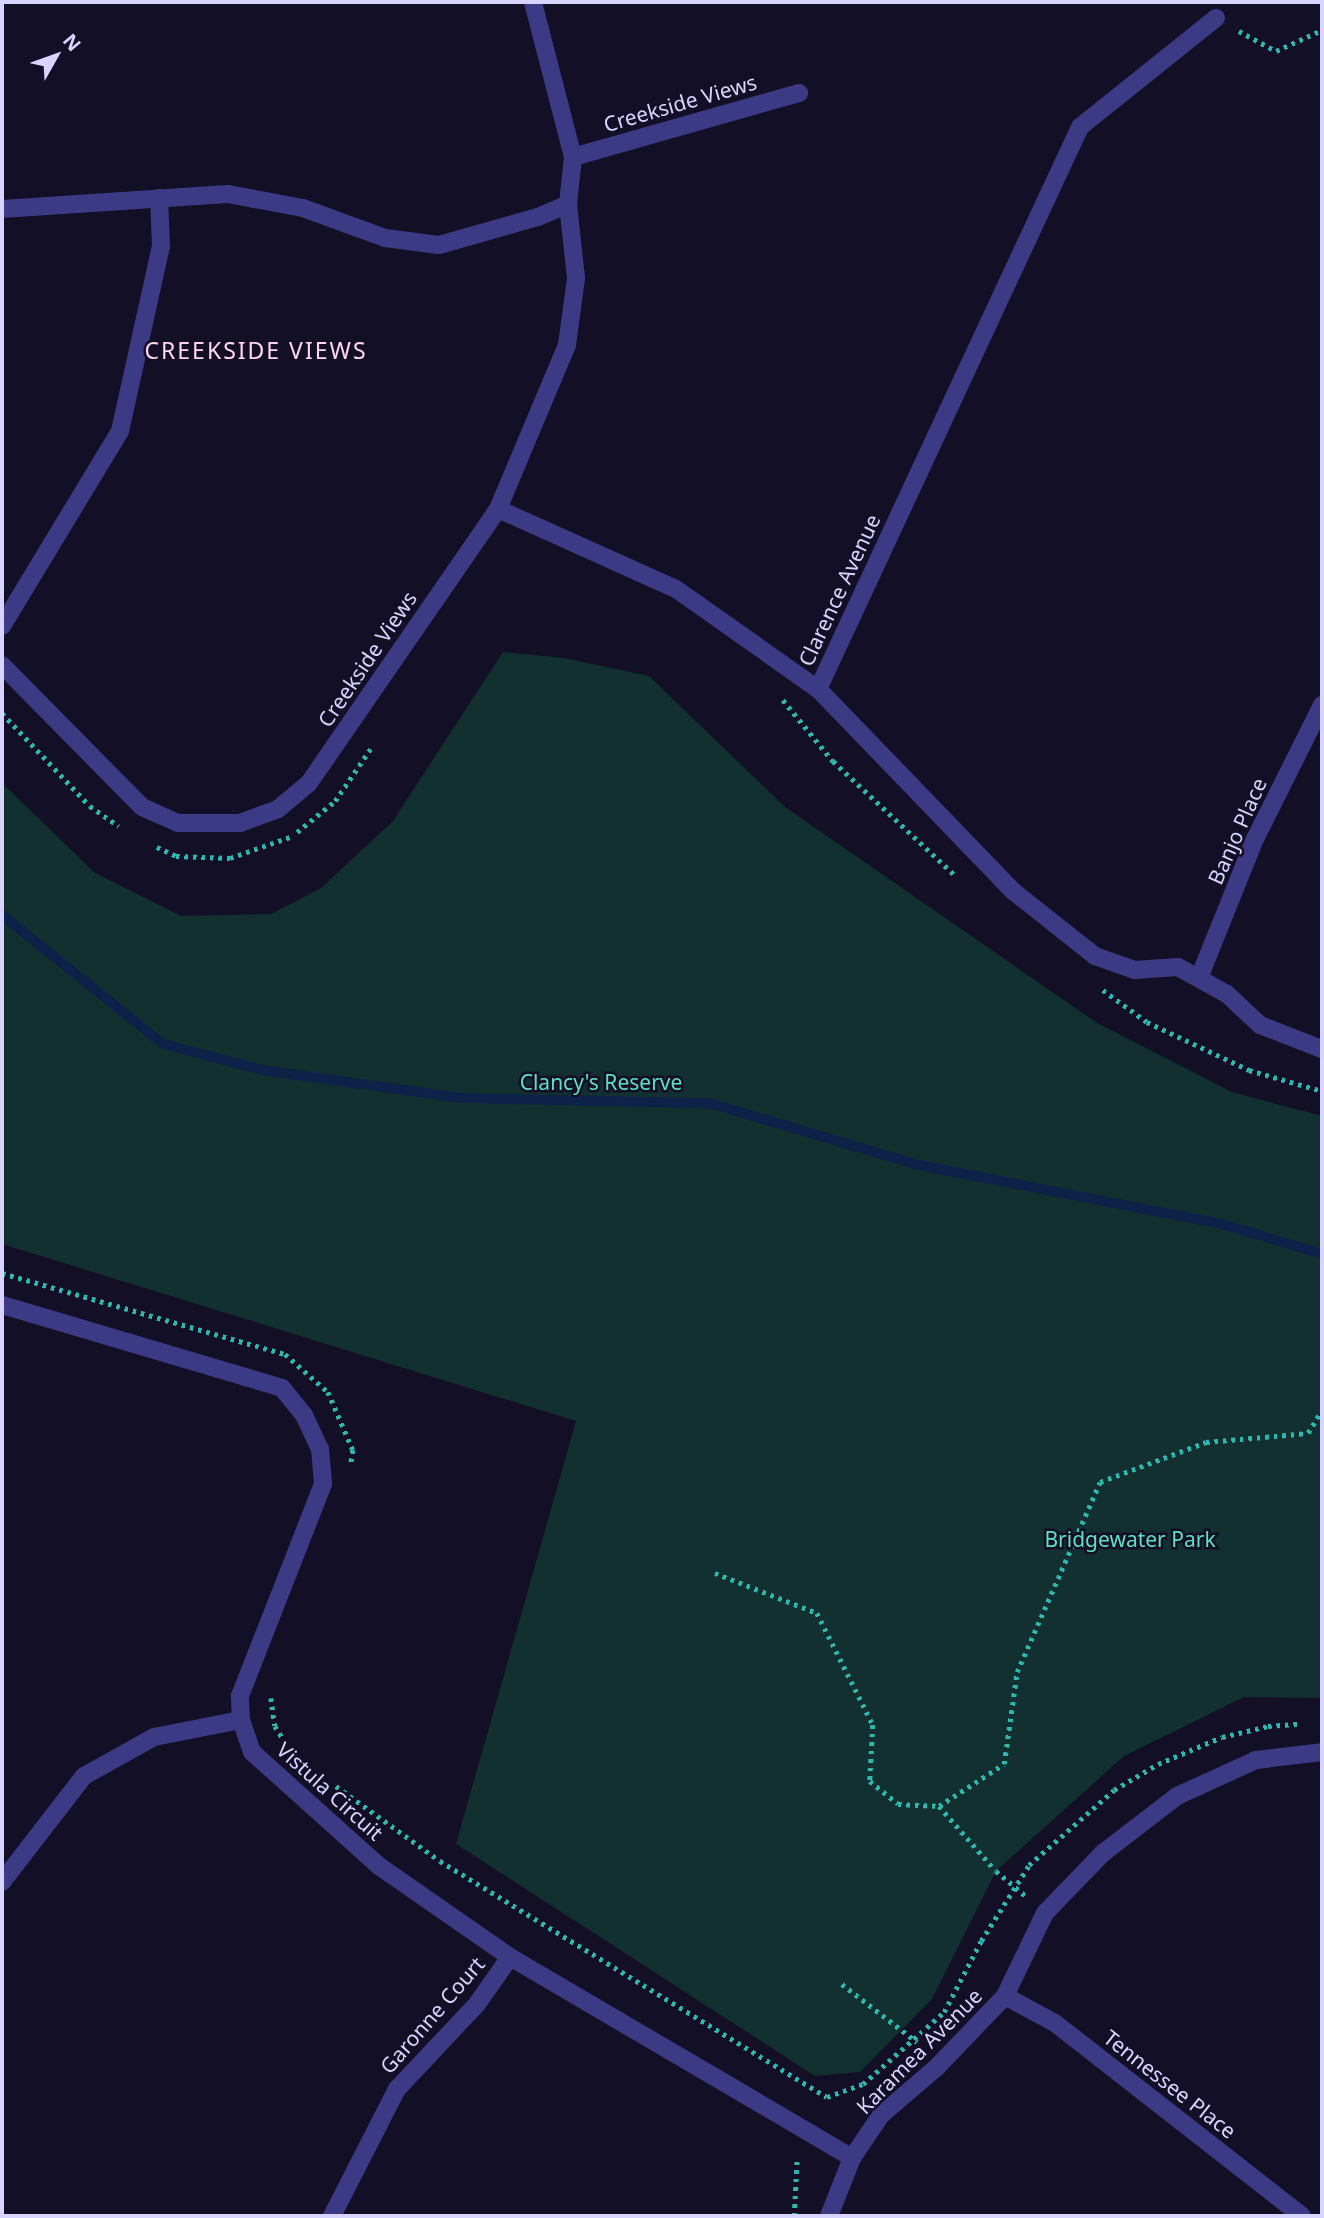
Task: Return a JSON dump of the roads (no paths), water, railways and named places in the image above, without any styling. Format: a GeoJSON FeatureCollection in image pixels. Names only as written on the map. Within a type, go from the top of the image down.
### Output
{"type":"FeatureCollection","features":[{"type":"Feature","properties":{"kind":"street","name":"Creekside Views"},"geometry":{"type":"LineString","coordinates":[[2,665],[142,807],[178,823],[240,823],[278,809],[309,783],[498,509],[567,345],[576,278],[568,204],[573,157],[533,2]]}},
{"type":"Feature","properties":{"kind":"street","name":"Clarence Avenue"},"geometry":{"type":"LineString","coordinates":[[1216,18],[1080,127],[818,689],[1013,891],[1095,956],[1135,970],[1178,967],[1227,993],[1260,1025],[1322,1049]]}},
{"type":"Feature","properties":{"kind":"street","name":"Creekside Views"},"geometry":{"type":"LineString","coordinates":[[573,157],[799,93]]}},
{"type":"Feature","properties":{"kind":"street"},"geometry":{"type":"LineString","coordinates":[[2,209],[228,194],[266,199],[414,245],[439,245],[568,204]]}},
{"type":"Feature","properties":{"kind":"street"},"geometry":{"type":"LineString","coordinates":[[2,626],[120,430],[161,246],[159,198]]}},
{"type":"Feature","properties":{"kind":"street"},"geometry":{"type":"LineString","coordinates":[[498,509],[676,589],[818,689]]}},
{"type":"Feature","properties":{"kind":"street","name":"Banjo Place"},"geometry":{"type":"LineString","coordinates":[[1199,978],[1255,839],[1322,705]]}},
{"type":"Feature","properties":{"kind":"street","name":"Vistula Circuit"},"geometry":{"type":"LineString","coordinates":[[2,1305],[282,1388],[304,1415],[320,1449],[323,1484],[240,1696],[241,1720],[252,1752],[379,1866],[510,1957],[852,2158]]}},
{"type":"Feature","properties":{"kind":"street"},"geometry":{"type":"LineString","coordinates":[[2,1882],[85,1776],[155,1737],[241,1720]]}},
{"type":"Feature","properties":{"kind":"street","name":"Karamea Avenue"},"geometry":{"type":"LineString","coordinates":[[829,2216],[852,2158],[881,2115],[937,2067],[1005,1996],[1045,1913],[1103,1853],[1177,1796],[1256,1760],[1322,1752]]}},
{"type":"Feature","properties":{"kind":"street","name":"Garonne Court"},"geometry":{"type":"LineString","coordinates":[[332,2216],[397,2089],[477,2004],[510,1957]]}},
{"type":"Feature","properties":{"kind":"street","name":"Tennessee Place"},"geometry":{"type":"LineString","coordinates":[[1005,1996],[1055,2023],[1302,2216]]}},
{"type":"Feature","properties":{"kind":"waterway"},"geometry":{"type":"LineString","coordinates":[[2,915],[163,1044],[262,1070],[462,1098],[709,1103],[918,1165],[1222,1224],[1322,1254]]}},
{"type":"Feature","properties":{"kind":"district","name":"CREEKSIDE VIEWS"},"geometry":{"type":"Point","coordinates":[256,350]}},
{"type":"Feature","properties":{"kind":"park label","name":"Clancy's Reserve"},"geometry":{"type":"Point","coordinates":[601,1082]}},
{"type":"Feature","properties":{"kind":"park label","name":"Bridgewater Park"},"geometry":{"type":"Point","coordinates":[1130,1539]}}]}
